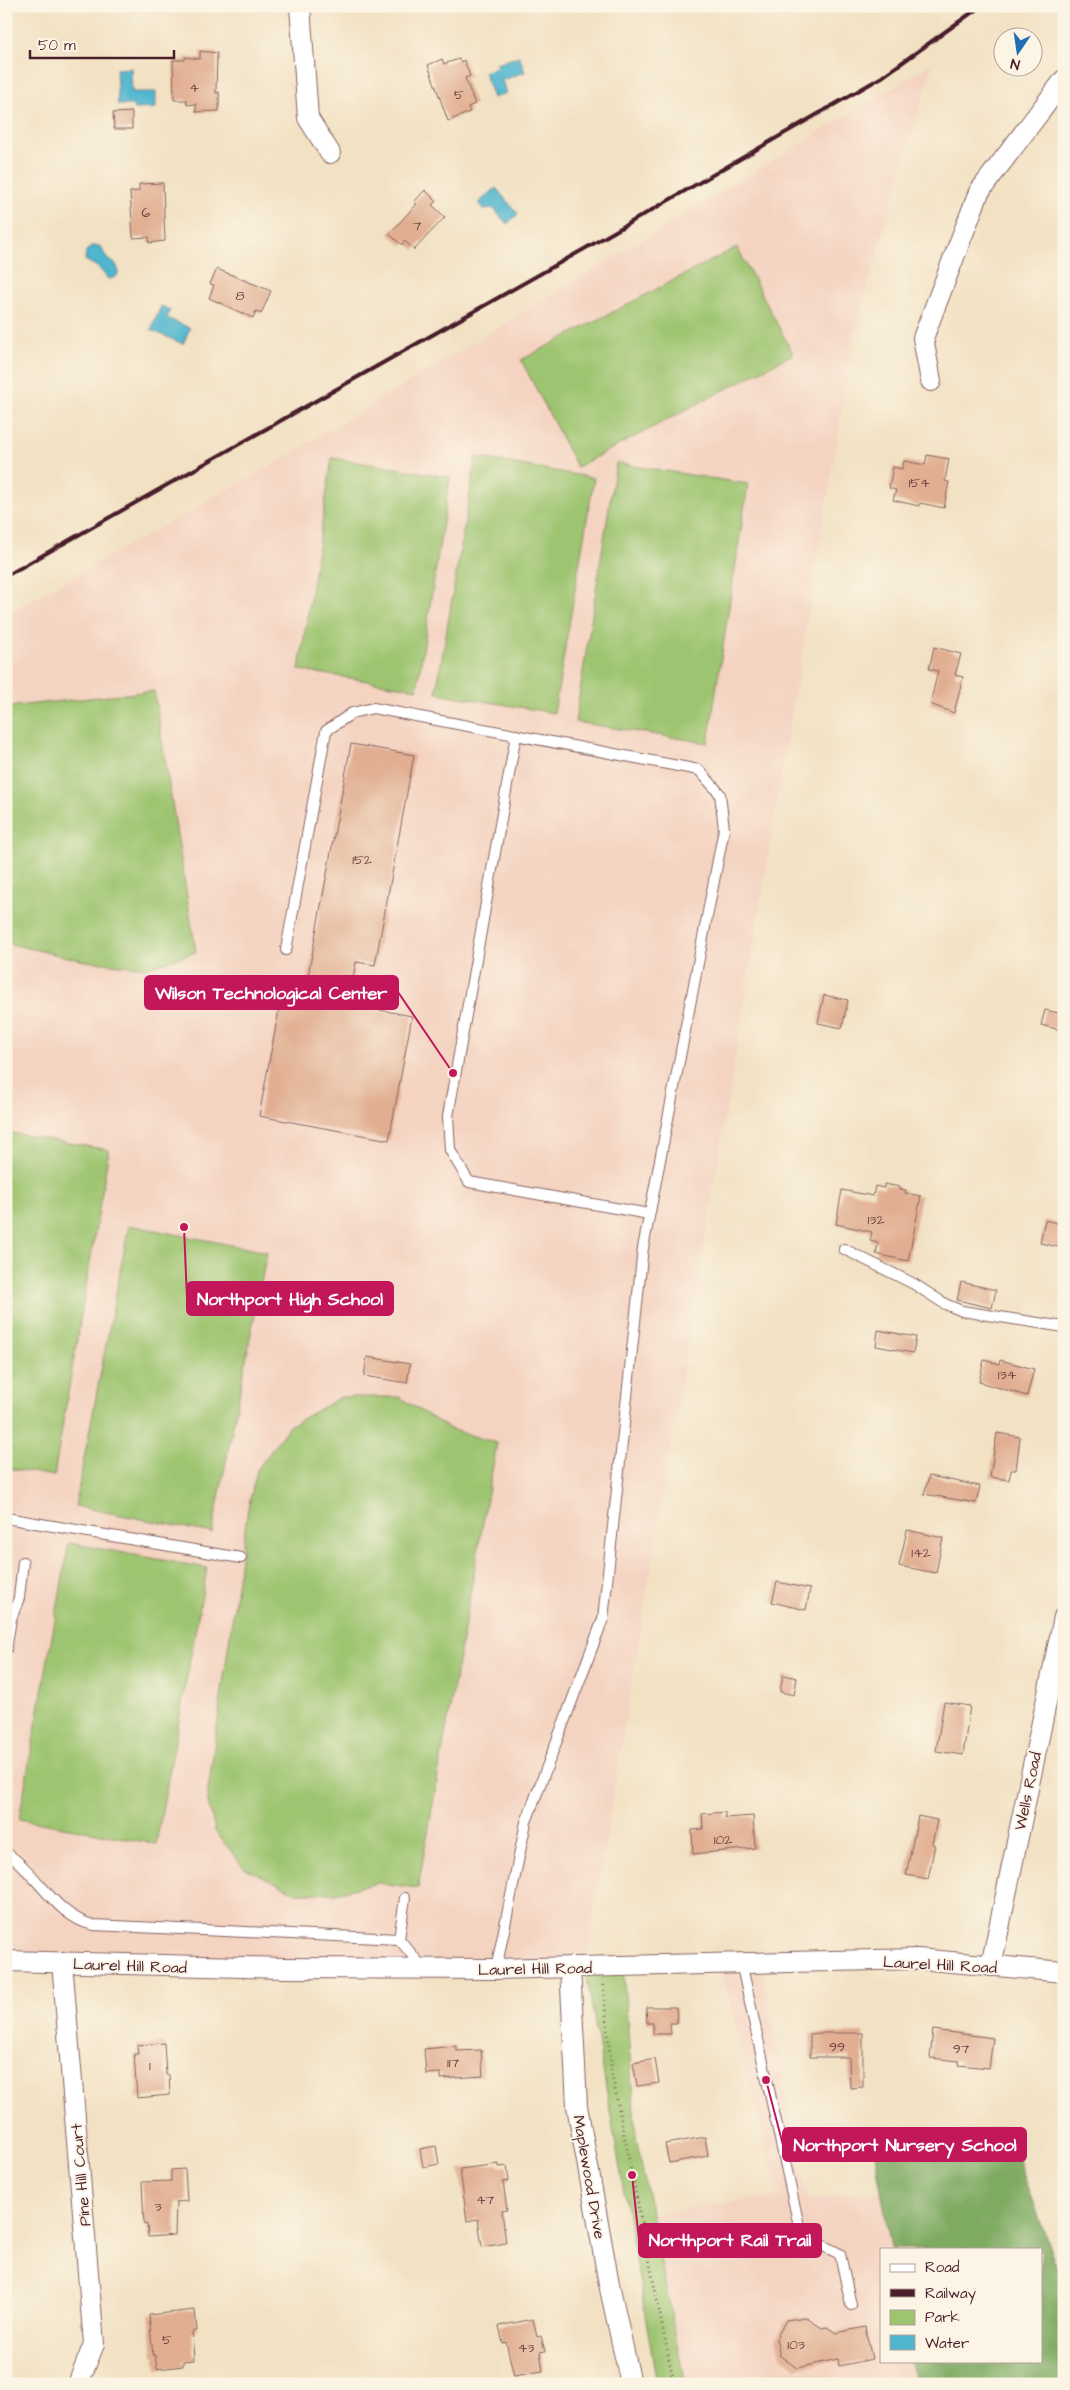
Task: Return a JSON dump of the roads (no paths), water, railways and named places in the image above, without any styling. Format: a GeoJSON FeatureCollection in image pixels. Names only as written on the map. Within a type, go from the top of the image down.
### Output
{"type":"FeatureCollection","features":[{"type":"Feature","properties":{"kind":"street"},"geometry":{"type":"LineString","coordinates":[[300,6],[308,118],[330,153]]}},
{"type":"Feature","properties":{"kind":"street"},"geometry":{"type":"LineString","coordinates":[[931,381],[922,338],[979,192],[1064,80]]}},
{"type":"Feature","properties":{"kind":"street","name":"Wells Road"},"geometry":{"type":"LineString","coordinates":[[991,1966],[1064,1616]]}},
{"type":"Feature","properties":{"kind":"street","name":"Laurel Hill Road"},"geometry":{"type":"LineString","coordinates":[[6,1961],[283,1968],[496,1969],[918,1959],[1064,1972]]}},
{"type":"Feature","properties":{"kind":"street","name":"Pine Hill Court"},"geometry":{"type":"LineString","coordinates":[[62,1962],[94,2344],[78,2384]]}},
{"type":"Feature","properties":{"kind":"street","name":"Maplewood Drive"},"geometry":{"type":"LineString","coordinates":[[570,1967],[577,2106],[609,2284],[631,2384]]}},
{"type":"Feature","properties":{"kind":"lane"},"geometry":{"type":"LineString","coordinates":[[286,950],[326,731],[352,713],[373,708],[699,770],[720,794],[724,829],[642,1258],[603,1620],[526,1822],[496,1969]]}},
{"type":"Feature","properties":{"kind":"lane"},"geometry":{"type":"LineString","coordinates":[[516,735],[448,1116],[450,1150],[469,1182],[649,1214]]}},
{"type":"Feature","properties":{"kind":"lane"},"geometry":{"type":"LineString","coordinates":[[844,1249],[914,1284],[945,1304],[962,1311],[1064,1327]]}},
{"type":"Feature","properties":{"kind":"lane"},"geometry":{"type":"LineString","coordinates":[[6,1518],[241,1558]]}},
{"type":"Feature","properties":{"kind":"lane"},"geometry":{"type":"LineString","coordinates":[[6,1650],[11,1619],[19,1598],[23,1562]]}},
{"type":"Feature","properties":{"kind":"lane"},"geometry":{"type":"LineString","coordinates":[[6,1854],[18,1861],[63,1910],[79,1922],[93,1925],[398,1939],[424,1969]]}},
{"type":"Feature","properties":{"kind":"lane"},"geometry":{"type":"LineString","coordinates":[[398,1939],[405,1898]]}},
{"type":"Feature","properties":{"kind":"lane"},"geometry":{"type":"LineString","coordinates":[[741,1962],[801,2235],[840,2254],[851,2305]]}},
{"type":"Feature","properties":{"kind":"water"},"geometry":{"type":"Polygon","coordinates":[[[519,56],[525,72],[502,80],[506,93],[493,98],[484,72],[497,67],[496,64],[519,56]]]}},
{"type":"Feature","properties":{"kind":"water"},"geometry":{"type":"Polygon","coordinates":[[[131,68],[132,92],[156,92],[156,108],[134,109],[133,105],[118,105],[116,69],[131,68]]]}},
{"type":"Feature","properties":{"kind":"water"},"geometry":{"type":"Polygon","coordinates":[[[496,188],[518,214],[507,224],[493,208],[484,209],[478,203],[496,188]]]}},
{"type":"Feature","properties":{"kind":"water"},"geometry":{"type":"Polygon","coordinates":[[[92,246],[100,246],[108,260],[116,264],[119,272],[116,277],[108,279],[99,268],[85,260],[86,251],[92,246]]]}},
{"type":"Feature","properties":{"kind":"water"},"geometry":{"type":"Polygon","coordinates":[[[161,306],[170,310],[167,318],[190,328],[183,344],[151,330],[161,306]]]}},
{"type":"Feature","properties":{"kind":"railway"},"geometry":{"type":"LineString","coordinates":[[6,576],[586,248],[882,77],[981,6]]}},
{"type":"Feature","properties":{"kind":"place","name":"Wilson Technological Center"},"geometry":{"type":"Point","coordinates":[453,1073]}},
{"type":"Feature","properties":{"kind":"place","name":"Northport High School"},"geometry":{"type":"Point","coordinates":[184,1227]}},
{"type":"Feature","properties":{"kind":"place","name":"Northport Nursery School"},"geometry":{"type":"Point","coordinates":[766,2080]}},
{"type":"Feature","properties":{"kind":"place","name":"Northport Rail Trail"},"geometry":{"type":"Point","coordinates":[632,2175]}}]}
